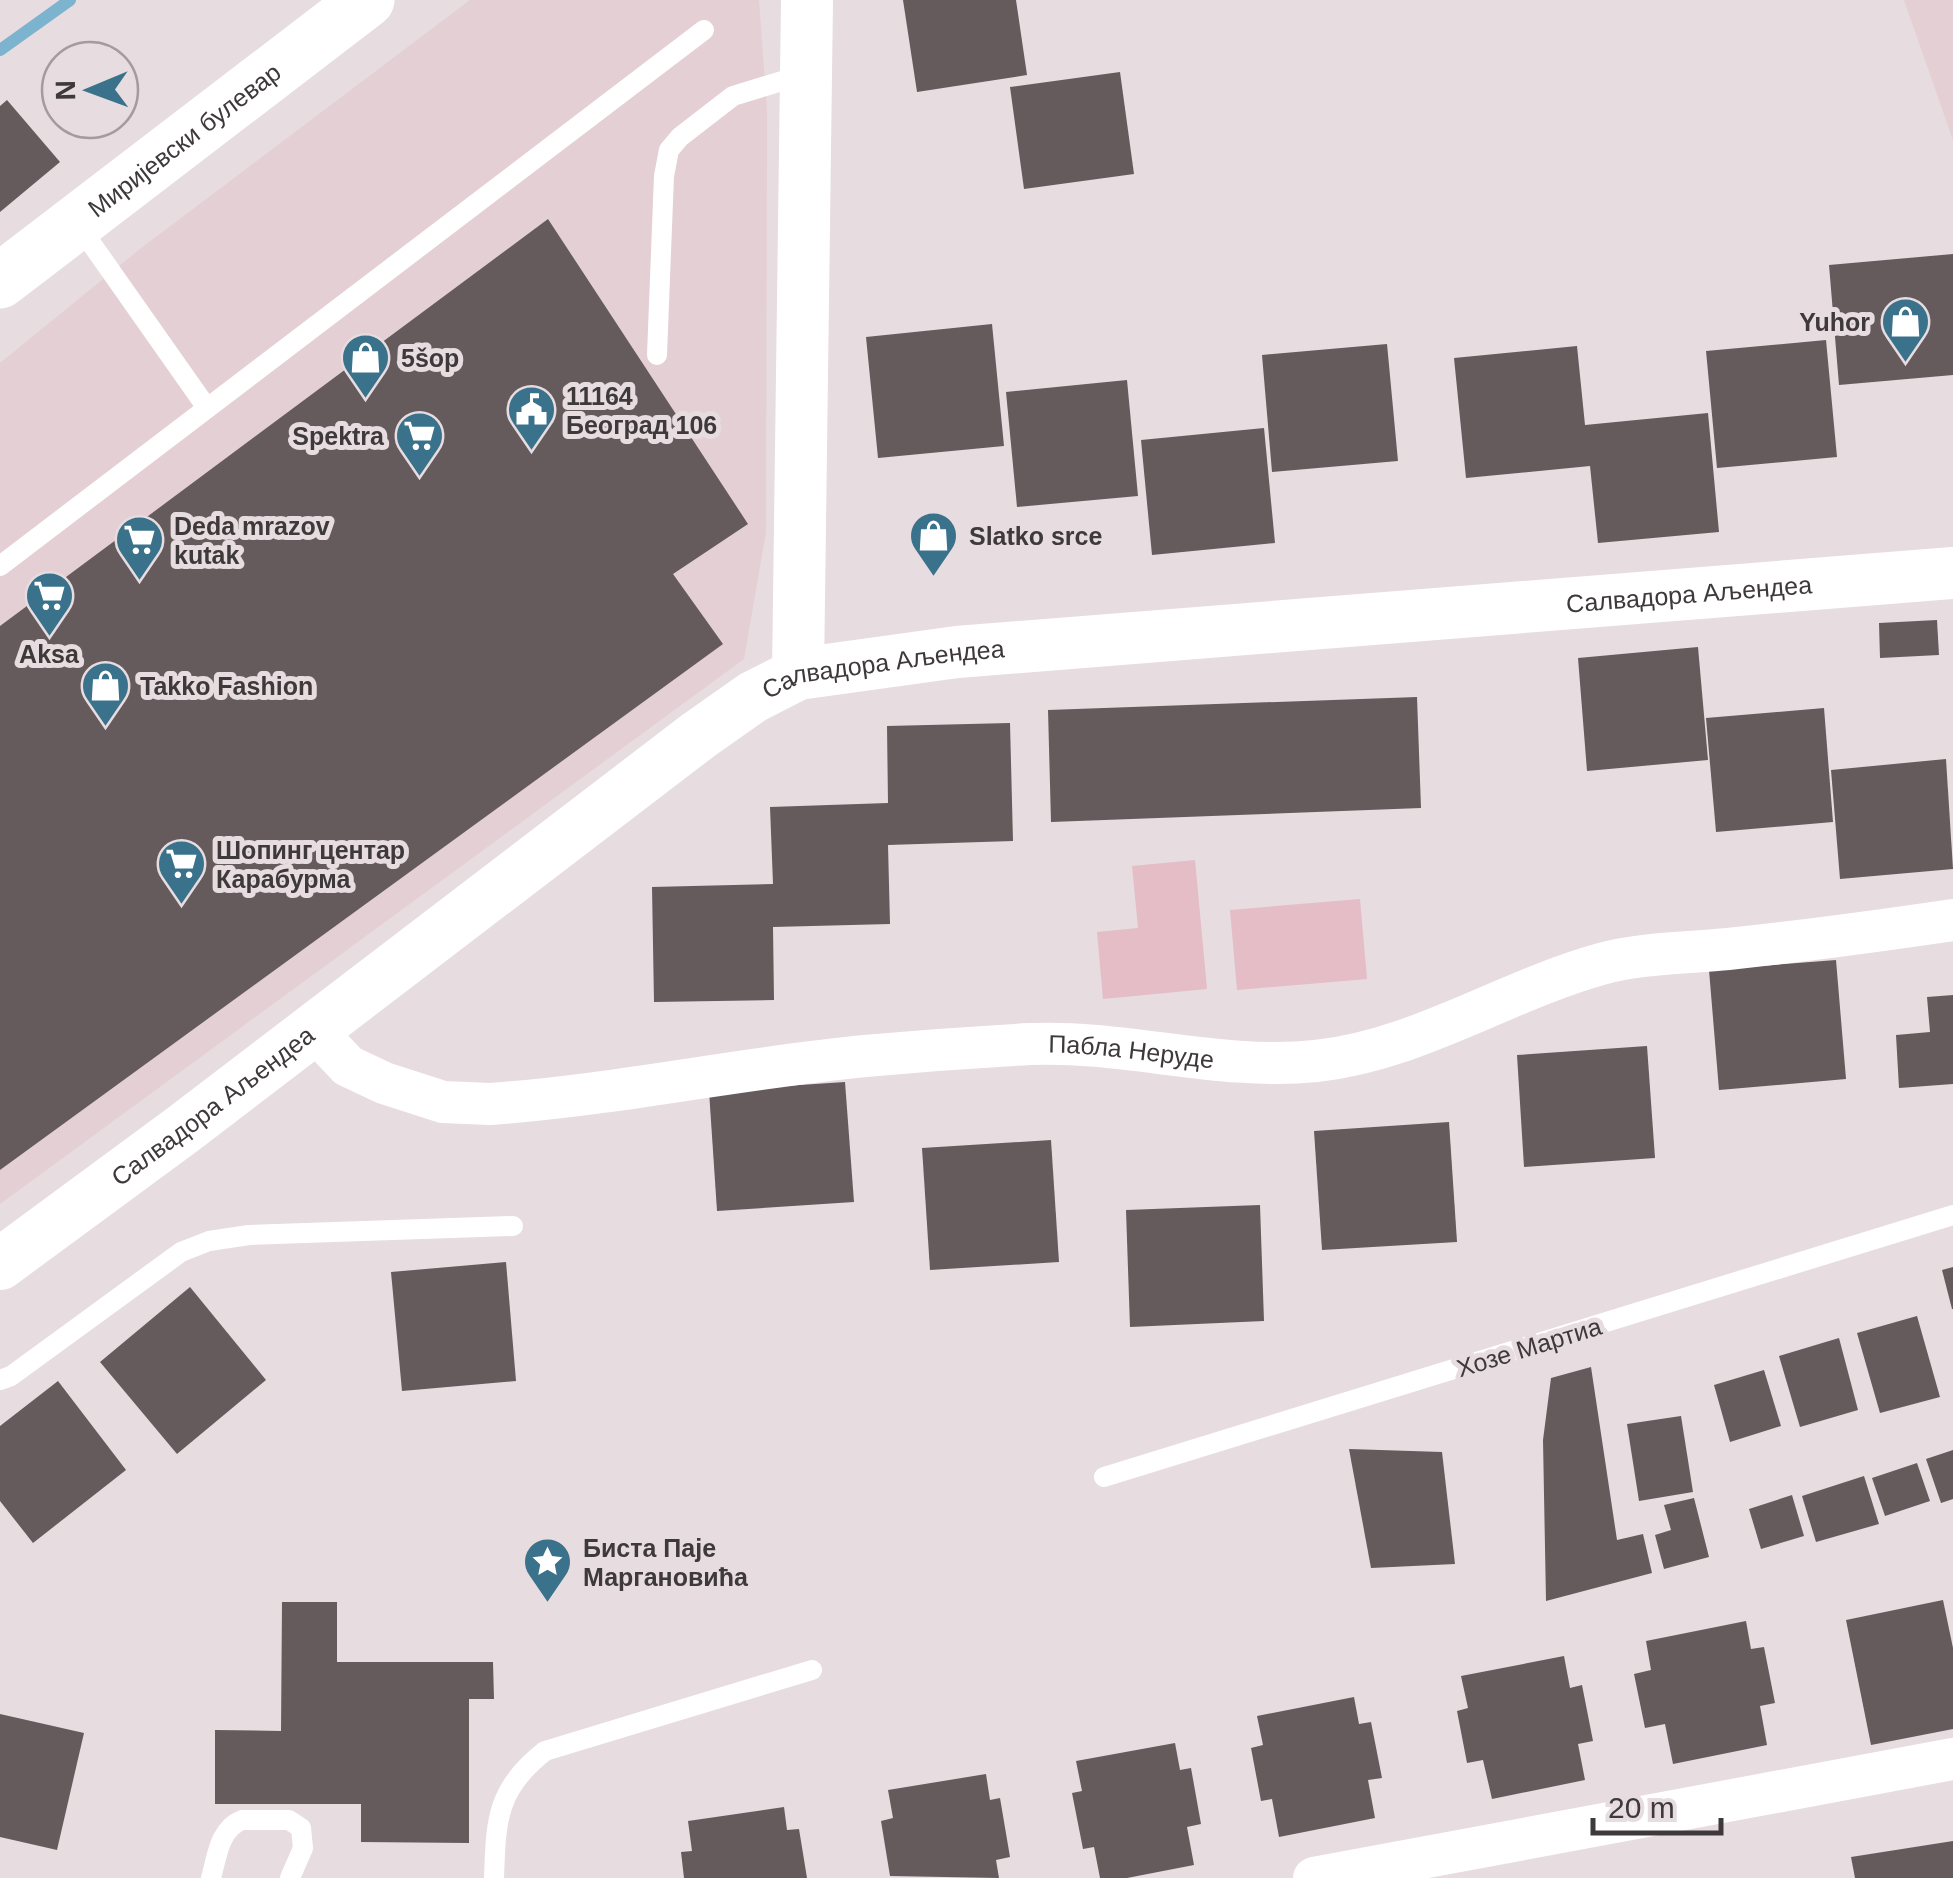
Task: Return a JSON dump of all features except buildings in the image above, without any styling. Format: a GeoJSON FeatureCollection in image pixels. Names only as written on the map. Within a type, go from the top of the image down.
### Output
{"type":"FeatureCollection","features":[{"type":"Feature","properties":{"kind":"main road","name":"Миријевски булевар"},"geometry":{"type":"LineString","coordinates":[[0,281],[368,0]]}},
{"type":"Feature","properties":{"kind":"street"},"geometry":{"type":"LineString","coordinates":[[798,674],[807,0]]}},
{"type":"Feature","properties":{"kind":"street","name":"Салвадора Аљендеа"},"geometry":{"type":"LineString","coordinates":[[0,1264],[699,735],[798,674],[977,651],[1953,573]]}},
{"type":"Feature","properties":{"kind":"street","name":"Пабла Неруде"},"geometry":{"type":"LineString","coordinates":[[313,1029],[348,1066],[384,1083],[443,1102],[474,1104],[530,1101],[864,1056],[1035,1044],[1129,1050],[1242,1064],[1314,1061],[1360,1054],[1452,1024],[1552,978],[1607,962],[1953,920]]}},
{"type":"Feature","properties":{"kind":"street"},"geometry":{"type":"LineString","coordinates":[[1314,1878],[1953,1758]]}},
{"type":"Feature","properties":{"kind":"lane"},"geometry":{"type":"LineString","coordinates":[[0,566],[704,30]]}},
{"type":"Feature","properties":{"kind":"lane"},"geometry":{"type":"LineString","coordinates":[[658,355],[664,176],[670,150],[680,137],[733,96],[807,73]]}},
{"type":"Feature","properties":{"kind":"lane"},"geometry":{"type":"LineString","coordinates":[[76,223],[207,408]]}},
{"type":"Feature","properties":{"kind":"lane","name":"Хозе Мартиа"},"geometry":{"type":"LineString","coordinates":[[1104,1477],[1953,1215]]}},
{"type":"Feature","properties":{"kind":"lane"},"geometry":{"type":"LineString","coordinates":[[0,1380],[181,1252],[209,1241],[248,1236],[513,1226]]}},
{"type":"Feature","properties":{"kind":"lane"},"geometry":{"type":"LineString","coordinates":[[494,1878],[500,1805],[528,1764],[545,1751],[812,1670]]}},
{"type":"Feature","properties":{"kind":"lane"},"geometry":{"type":"LineString","coordinates":[[211,1878],[224,1835],[230,1826],[242,1820],[288,1820],[301,1828],[302,1848],[290,1878]]}},
{"type":"Feature","properties":{"kind":"shaded area"},"geometry":{"type":"Polygon","coordinates":[[[470,0],[759,0],[767,111],[766,532],[744,659],[0,1204],[0,363],[140,249],[470,0]]]}},
{"type":"Feature","properties":{"kind":"shaded area"},"geometry":{"type":"Polygon","coordinates":[[[1904,0],[1953,0],[1953,140],[1904,0]]]}},
{"type":"Feature","properties":{"kind":"shaded area"},"geometry":{"type":"Polygon","coordinates":[[[1195,860],[1207,989],[1103,999],[1097,932],[1138,928],[1132,866],[1195,860]]]}},
{"type":"Feature","properties":{"kind":"shaded area"},"geometry":{"type":"Polygon","coordinates":[[[1360,899],[1367,979],[1237,990],[1230,910],[1360,899]]]}},
{"type":"Feature","properties":{"kind":"waterway"},"geometry":{"type":"LineString","coordinates":[[0,50],[70,0]]}},
{"type":"Feature","properties":{"kind":"place","name":"Yuhor"},"geometry":{"type":"Point","coordinates":[1905,364]}},
{"type":"Feature","properties":{"kind":"place","name":"5šop"},"geometry":{"type":"Point","coordinates":[366,400]}},
{"type":"Feature","properties":{"kind":"place","name":"11164 Београд 106"},"geometry":{"type":"Point","coordinates":[531,452]}},
{"type":"Feature","properties":{"kind":"place","name":"Spektra"},"geometry":{"type":"Point","coordinates":[419,478]}},
{"type":"Feature","properties":{"kind":"place","name":"Slatko srce"},"geometry":{"type":"Point","coordinates":[934,578]}},
{"type":"Feature","properties":{"kind":"place","name":"Deda mrazov kutak"},"geometry":{"type":"Point","coordinates":[139,582]}},
{"type":"Feature","properties":{"kind":"place","name":"Aksa"},"geometry":{"type":"Point","coordinates":[49,638]}},
{"type":"Feature","properties":{"kind":"place","name":"Takko Fashion"},"geometry":{"type":"Point","coordinates":[105,728]}},
{"type":"Feature","properties":{"kind":"place","name":"Шопинг центар Карабурма"},"geometry":{"type":"Point","coordinates":[181,906]}},
{"type":"Feature","properties":{"kind":"place","name":"Биста Паје Маргановића"},"geometry":{"type":"Point","coordinates":[548,1604]}}]}
